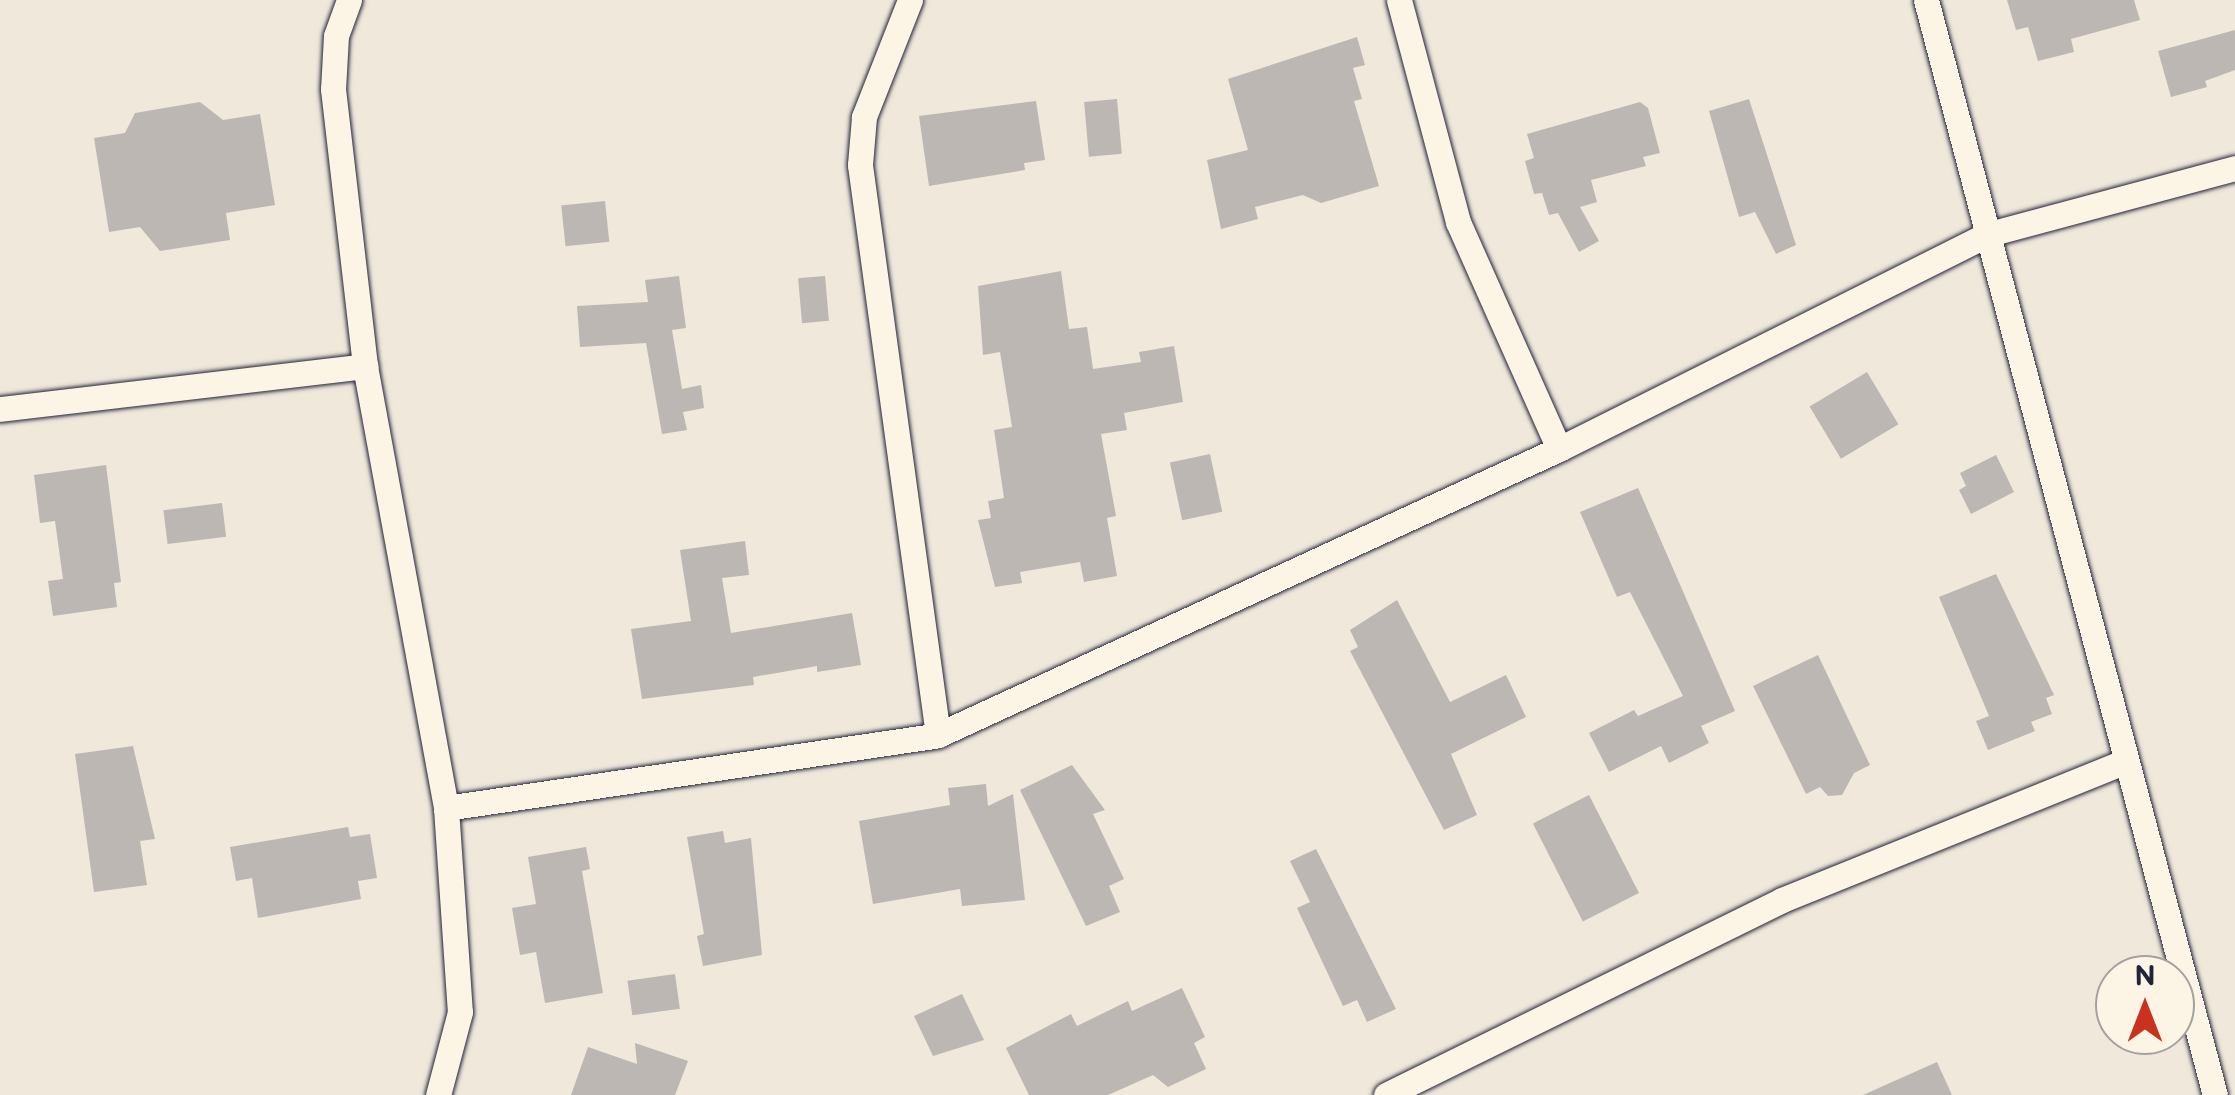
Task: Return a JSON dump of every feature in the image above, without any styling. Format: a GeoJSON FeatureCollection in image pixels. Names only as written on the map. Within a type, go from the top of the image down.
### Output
{"type":"FeatureCollection","features":[{"type":"Feature","properties":{"kind":"street"},"geometry":{"type":"LineString","coordinates":[[349,0],[336,36],[333,89],[365,366],[446,808],[460,1012],[438,1095]]}},
{"type":"Feature","properties":{"kind":"street"},"geometry":{"type":"LineString","coordinates":[[910,0],[864,117],[860,165],[938,734]]}},
{"type":"Feature","properties":{"kind":"street"},"geometry":{"type":"LineString","coordinates":[[1399,0],[1458,222],[1559,448]]}},
{"type":"Feature","properties":{"kind":"street"},"geometry":{"type":"LineString","coordinates":[[1926,0],[2124,762],[2215,1095]]}},
{"type":"Feature","properties":{"kind":"street"},"geometry":{"type":"LineString","coordinates":[[446,808],[938,734],[1559,448],[1988,234],[2235,168]]}},
{"type":"Feature","properties":{"kind":"street"},"geometry":{"type":"LineString","coordinates":[[0,410],[365,366]]}},
{"type":"Feature","properties":{"kind":"street"},"geometry":{"type":"LineString","coordinates":[[1386,1095],[1782,900],[2124,762]]}},
{"type":"Feature","properties":{"kind":"building"},"geometry":{"type":"Polygon","coordinates":[[[2007,0],[2134,0],[2140,20],[2071,39],[2074,52],[2038,61],[2028,27],[2016,30],[2007,0]]]}},
{"type":"Feature","properties":{"kind":"building"},"geometry":{"type":"Polygon","coordinates":[[[2235,30],[2235,70],[2205,81],[2207,87],[2171,97],[2158,51],[2235,30]]]}},
{"type":"Feature","properties":{"kind":"building"},"geometry":{"type":"Polygon","coordinates":[[[1357,37],[1365,65],[1353,68],[1362,99],[1354,101],[1379,186],[1321,203],[1303,195],[1255,207],[1258,219],[1221,229],[1207,160],[1248,150],[1228,79],[1357,37]]]}},
{"type":"Feature","properties":{"kind":"building"},"geometry":{"type":"Polygon","coordinates":[[[1117,99],[1122,154],[1089,157],[1084,102],[1117,99]]]}},
{"type":"Feature","properties":{"kind":"building"},"geometry":{"type":"Polygon","coordinates":[[[1749,99],[1796,245],[1776,254],[1755,212],[1739,217],[1709,111],[1749,99]]]}},
{"type":"Feature","properties":{"kind":"building"},"geometry":{"type":"Polygon","coordinates":[[[1036,101],[1045,160],[1024,163],[1025,170],[929,186],[919,116],[1036,101]]]}},
{"type":"Feature","properties":{"kind":"building"},"geometry":{"type":"Polygon","coordinates":[[[200,102],[223,120],[260,114],[275,205],[226,213],[230,240],[160,251],[140,227],[109,232],[94,138],[125,133],[135,113],[200,102]]]}},
{"type":"Feature","properties":{"kind":"building"},"geometry":{"type":"Polygon","coordinates":[[[1640,102],[1648,108],[1660,153],[1643,157],[1646,166],[1591,180],[1597,202],[1580,207],[1599,241],[1579,252],[1558,213],[1549,215],[1542,193],[1534,194],[1525,161],[1534,158],[1527,134],[1640,102]]]}},
{"type":"Feature","properties":{"kind":"building"},"geometry":{"type":"Polygon","coordinates":[[[605,201],[609,242],[566,246],[561,206],[605,201]]]}},
{"type":"Feature","properties":{"kind":"building"},"geometry":{"type":"Polygon","coordinates":[[[1061,271],[1069,329],[1087,327],[1093,369],[1141,362],[1139,352],[1174,346],[1183,402],[1124,413],[1127,430],[1101,434],[1116,516],[1107,518],[1117,576],[1084,582],[1080,562],[1020,572],[1022,583],[995,587],[978,520],[991,518],[988,501],[1004,498],[994,430],[1012,427],[1000,352],[983,355],[978,286],[1061,271]]]}},
{"type":"Feature","properties":{"kind":"building"},"geometry":{"type":"Polygon","coordinates":[[[679,276],[686,328],[672,330],[682,389],[701,385],[704,408],[683,412],[687,430],[662,434],[646,343],[580,347],[577,306],[648,302],[645,280],[679,276]]]}},
{"type":"Feature","properties":{"kind":"building"},"geometry":{"type":"Polygon","coordinates":[[[825,276],[829,321],[802,323],[798,278],[825,276]]]}},
{"type":"Feature","properties":{"kind":"building"},"geometry":{"type":"Polygon","coordinates":[[[1867,372],[1898,424],[1841,459],[1810,407],[1867,372]]]}},
{"type":"Feature","properties":{"kind":"building"},"geometry":{"type":"Polygon","coordinates":[[[1210,454],[1222,512],[1182,520],[1170,463],[1210,454]]]}},
{"type":"Feature","properties":{"kind":"building"},"geometry":{"type":"Polygon","coordinates":[[[1996,455],[2014,492],[1971,514],[1959,490],[1966,486],[1960,473],[1996,455]]]}},
{"type":"Feature","properties":{"kind":"building"},"geometry":{"type":"Polygon","coordinates":[[[106,465],[121,582],[114,583],[117,607],[53,616],[48,581],[63,579],[55,521],[40,523],[34,475],[106,465]]]}},
{"type":"Feature","properties":{"kind":"building"},"geometry":{"type":"Polygon","coordinates":[[[1638,488],[1735,711],[1701,726],[1709,743],[1669,763],[1661,746],[1609,772],[1589,733],[1634,710],[1638,716],[1683,696],[1630,592],[1617,597],[1580,512],[1638,488]]]}},
{"type":"Feature","properties":{"kind":"building"},"geometry":{"type":"Polygon","coordinates":[[[222,503],[226,537],[168,544],[163,510],[222,503]]]}},
{"type":"Feature","properties":{"kind":"building"},"geometry":{"type":"Polygon","coordinates":[[[745,541],[749,575],[722,578],[731,633],[852,613],[861,665],[817,672],[817,666],[753,677],[754,685],[642,699],[631,629],[691,621],[680,550],[745,541]]]}},
{"type":"Feature","properties":{"kind":"building"},"geometry":{"type":"Polygon","coordinates":[[[1996,574],[2054,695],[2046,698],[2052,714],[2031,722],[2035,731],[1988,750],[1976,721],[1989,716],[1939,597],[1996,574]]]}},
{"type":"Feature","properties":{"kind":"building"},"geometry":{"type":"Polygon","coordinates":[[[1397,600],[1450,702],[1506,675],[1526,717],[1451,754],[1477,815],[1444,830],[1350,651],[1358,647],[1350,630],[1397,600]]]}},
{"type":"Feature","properties":{"kind":"building"},"geometry":{"type":"Polygon","coordinates":[[[1818,655],[1870,765],[1854,773],[1842,795],[1828,796],[1820,787],[1806,794],[1753,686],[1818,655]]]}},
{"type":"Feature","properties":{"kind":"building"},"geometry":{"type":"Polygon","coordinates":[[[133,746],[155,839],[140,841],[147,885],[94,892],[75,754],[133,746]]]}},
{"type":"Feature","properties":{"kind":"building"},"geometry":{"type":"Polygon","coordinates":[[[1072,765],[1105,810],[1093,814],[1124,879],[1109,886],[1120,912],[1086,926],[1020,790],[1072,765]]]}},
{"type":"Feature","properties":{"kind":"building"},"geometry":{"type":"Polygon","coordinates":[[[986,784],[988,806],[1013,794],[1025,900],[962,906],[960,889],[873,904],[859,821],[950,805],[948,788],[986,784]]]}},
{"type":"Feature","properties":{"kind":"building"},"geometry":{"type":"Polygon","coordinates":[[[1589,795],[1639,893],[1583,922],[1533,824],[1589,795]]]}},
{"type":"Feature","properties":{"kind":"building"},"geometry":{"type":"Polygon","coordinates":[[[348,827],[350,837],[370,834],[377,878],[358,881],[361,899],[258,918],[252,878],[236,881],[230,847],[348,827]]]}},
{"type":"Feature","properties":{"kind":"building"},"geometry":{"type":"Polygon","coordinates":[[[723,831],[725,843],[751,838],[762,955],[703,966],[697,936],[704,934],[687,837],[723,831]]]}},
{"type":"Feature","properties":{"kind":"building"},"geometry":{"type":"Polygon","coordinates":[[[586,847],[590,869],[582,871],[603,993],[545,1003],[536,952],[520,955],[512,908],[536,904],[528,857],[586,847]]]}},
{"type":"Feature","properties":{"kind":"building"},"geometry":{"type":"Polygon","coordinates":[[[1316,849],[1396,1009],[1367,1022],[1357,1000],[1343,1006],[1297,908],[1310,902],[1290,861],[1316,849]]]}},
{"type":"Feature","properties":{"kind":"building"},"geometry":{"type":"Polygon","coordinates":[[[675,974],[680,1009],[632,1015],[627,981],[675,974]]]}},
{"type":"Feature","properties":{"kind":"building"},"geometry":{"type":"Polygon","coordinates":[[[1182,988],[1205,1037],[1194,1043],[1206,1069],[1168,1087],[1153,1075],[1108,1095],[1029,1095],[1006,1048],[1071,1014],[1077,1026],[1128,1001],[1132,1011],[1182,988]]]}},
{"type":"Feature","properties":{"kind":"building"},"geometry":{"type":"Polygon","coordinates":[[[962,994],[984,1040],[933,1056],[914,1016],[962,994]]]}},
{"type":"Feature","properties":{"kind":"building"},"geometry":{"type":"Polygon","coordinates":[[[635,1043],[688,1061],[675,1095],[571,1095],[588,1047],[637,1064],[635,1043]]]}},
{"type":"Feature","properties":{"kind":"building"},"geometry":{"type":"Polygon","coordinates":[[[1937,1062],[1952,1095],[1863,1095],[1937,1062]]]}}]}
